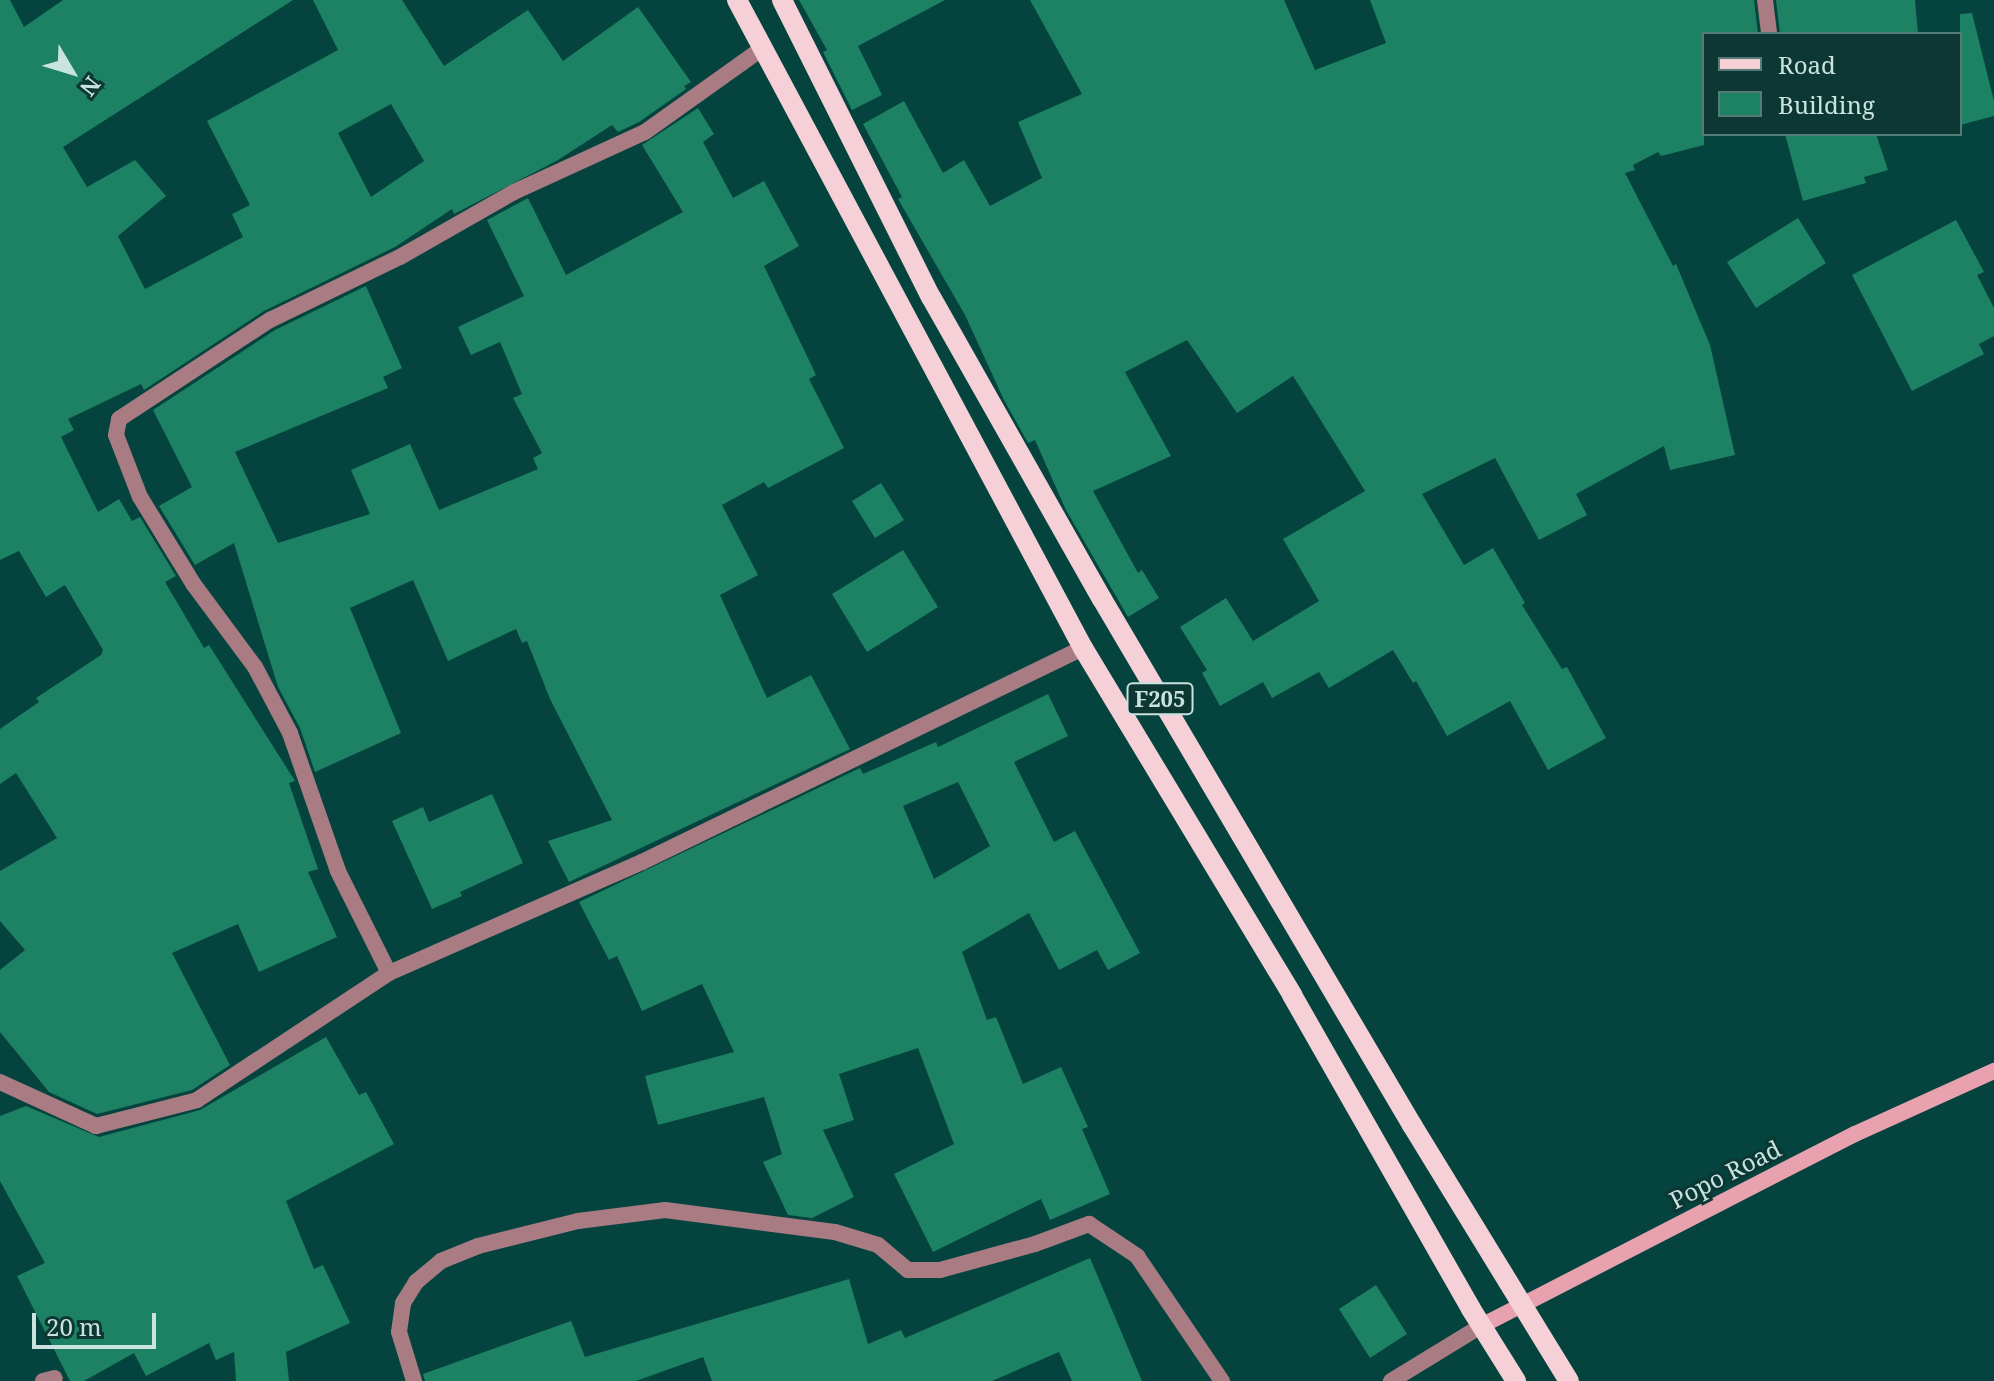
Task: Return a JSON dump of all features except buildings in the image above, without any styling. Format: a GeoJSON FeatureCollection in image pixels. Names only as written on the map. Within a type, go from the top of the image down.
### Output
{"type":"FeatureCollection","features":[{"type":"Feature","properties":{"kind":"main road","name":"F205"},"geometry":{"type":"LineString","coordinates":[[737,0],[1083,648],[1292,995],[1481,1326],[1516,1381]]}},
{"type":"Feature","properties":{"kind":"main road","name":"F205"},"geometry":{"type":"LineString","coordinates":[[782,0],[931,297],[1086,572],[1569,1381]]}},
{"type":"Feature","properties":{"kind":"main road","name":"Popo Road"},"geometry":{"type":"LineString","coordinates":[[1481,1326],[1855,1134],[1994,1071]]}},
{"type":"Feature","properties":{"kind":"street"},"geometry":{"type":"LineString","coordinates":[[1765,0],[1769,32]]}},
{"type":"Feature","properties":{"kind":"street"},"geometry":{"type":"LineString","coordinates":[[389,973],[338,871],[290,733],[255,667],[194,585],[140,497],[116,435],[119,419],[270,320],[400,257],[514,192],[645,132],[764,47]]}},
{"type":"Feature","properties":{"kind":"street"},"geometry":{"type":"LineString","coordinates":[[0,1082],[96,1126],[197,1100],[389,973],[642,862],[1083,648]]}},
{"type":"Feature","properties":{"kind":"street"},"geometry":{"type":"LineString","coordinates":[[414,1381],[399,1332],[403,1303],[416,1282],[441,1261],[478,1246],[578,1221],[665,1210],[835,1232],[878,1245],[908,1270],[940,1270],[1035,1244],[1089,1224],[1137,1256],[1222,1381]]}},
{"type":"Feature","properties":{"kind":"street"},"geometry":{"type":"LineString","coordinates":[[1391,1381],[1481,1326]]}}]}
